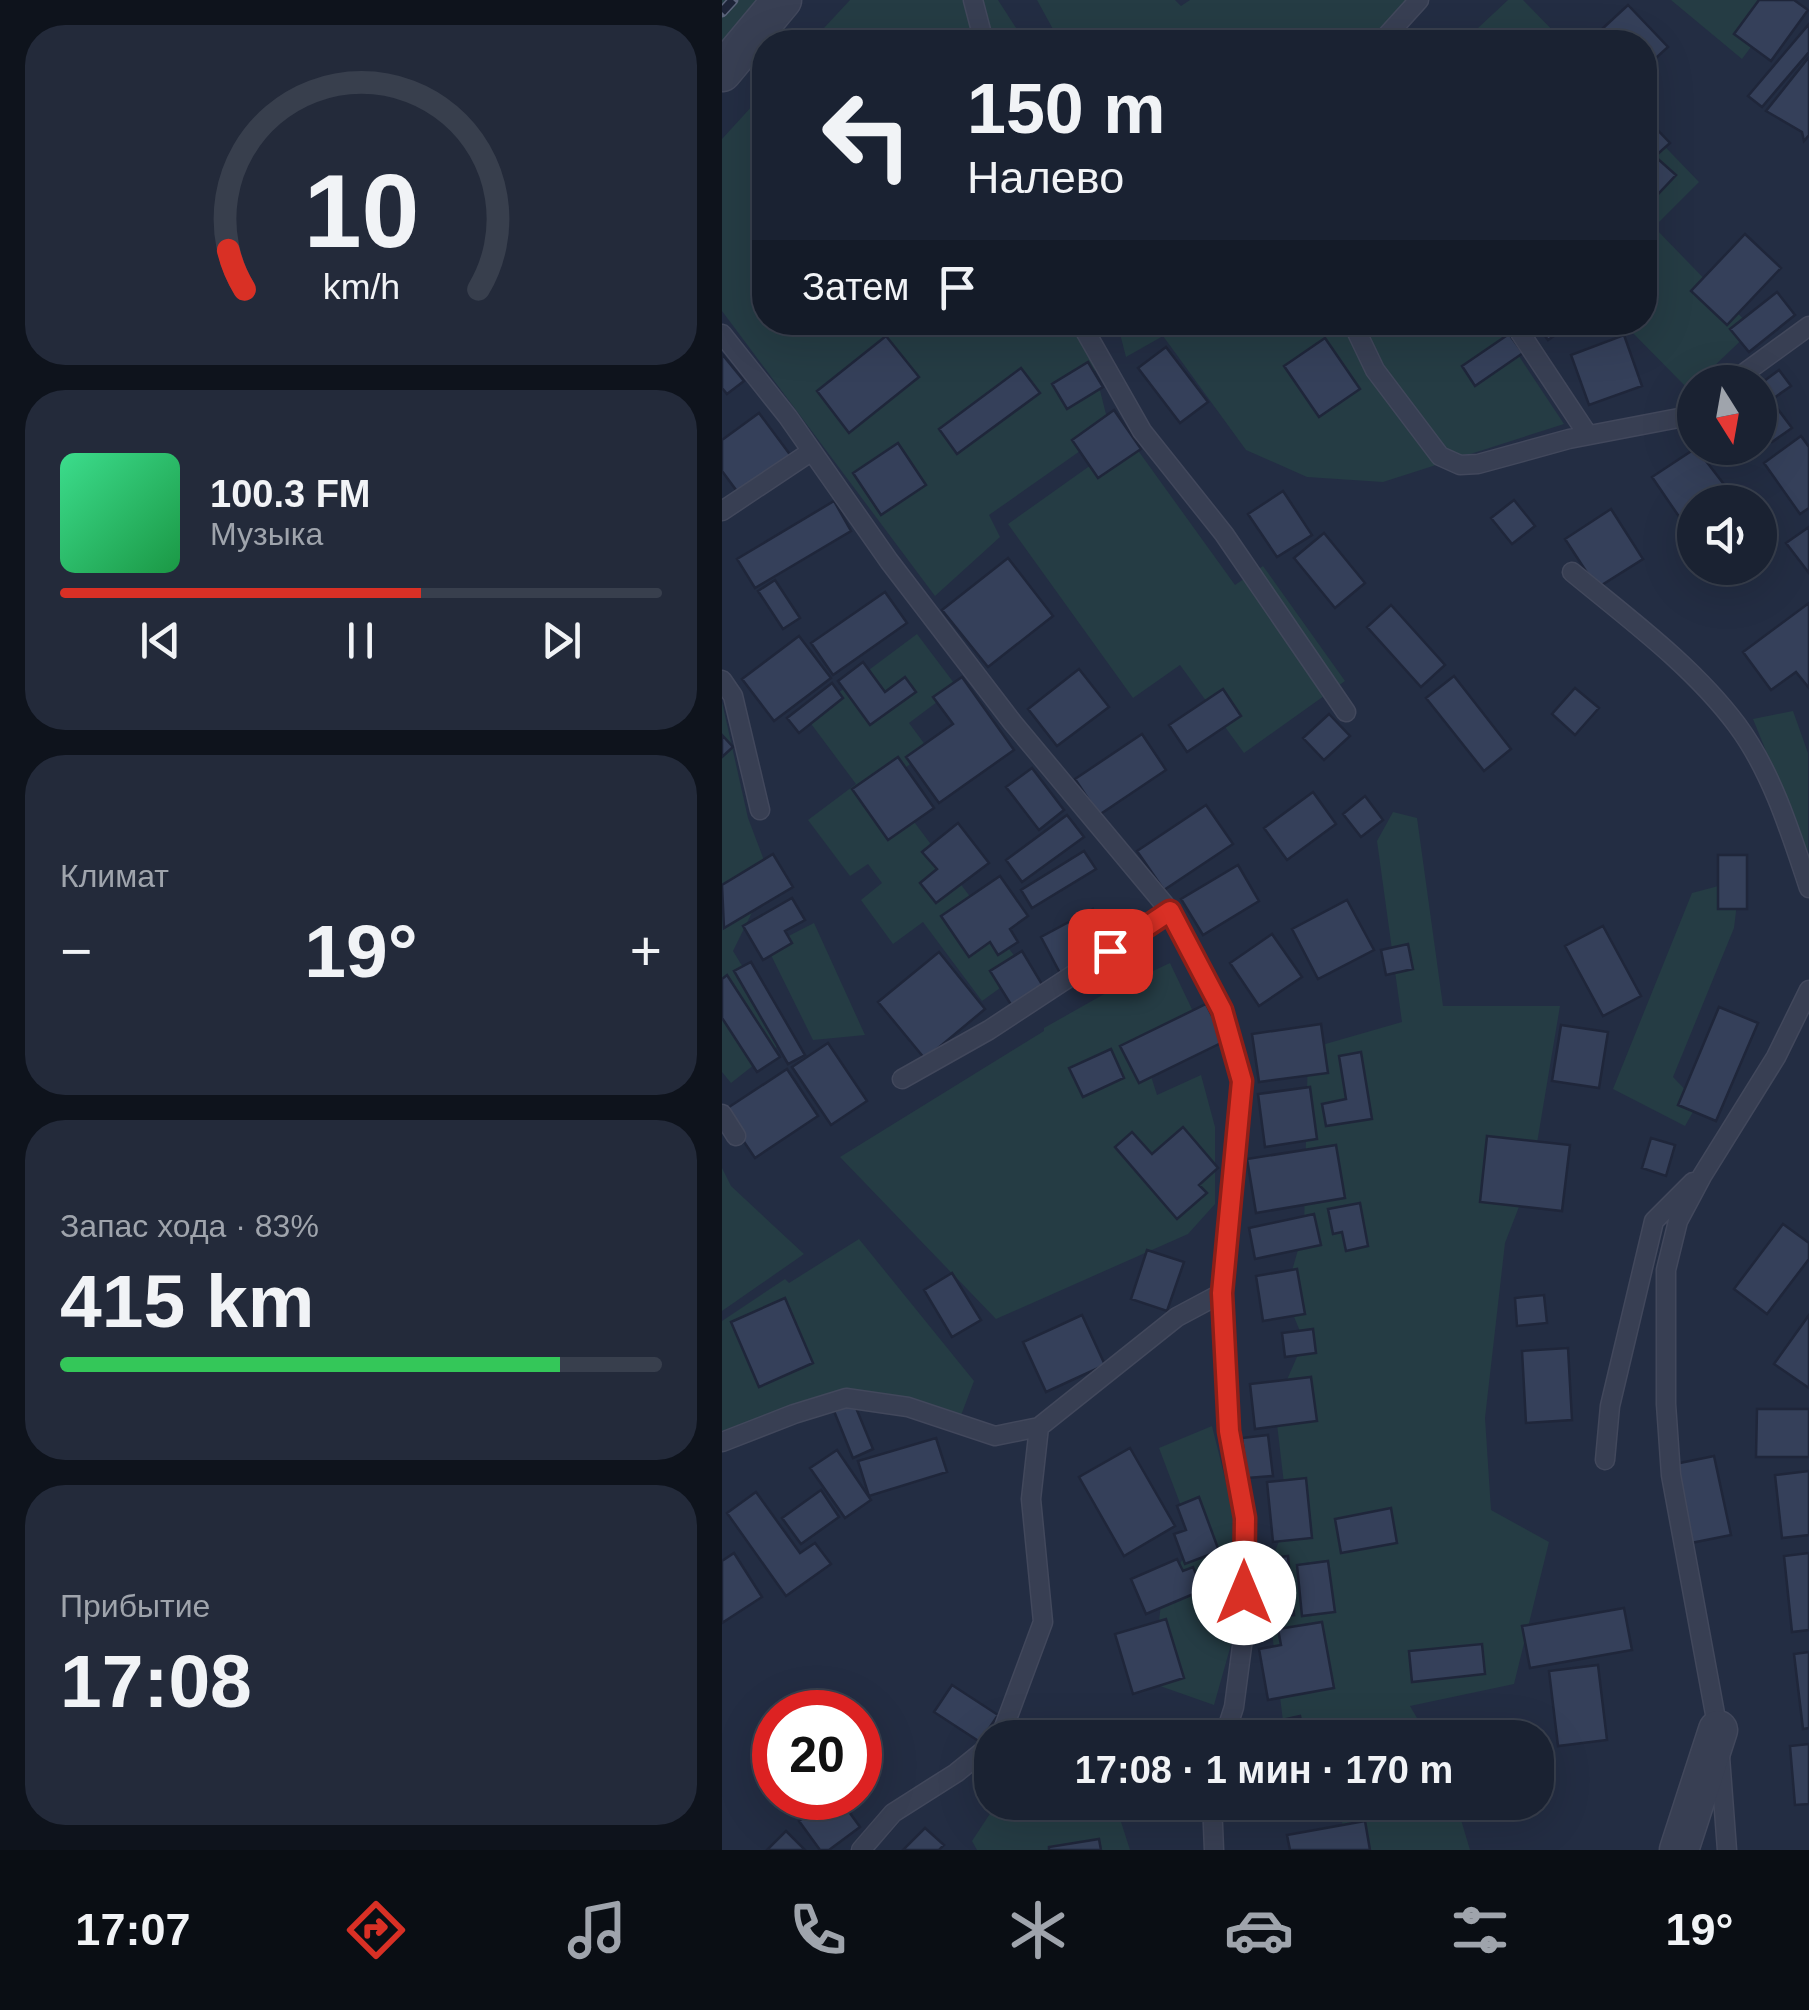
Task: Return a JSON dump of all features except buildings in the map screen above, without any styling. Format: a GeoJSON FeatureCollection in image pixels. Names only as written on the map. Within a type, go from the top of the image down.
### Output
{"type":"FeatureCollection","features":[{"type":"Feature","properties":{"kind":"street"},"geometry":{"type":"LineString","coordinates":[[757,30],[782,0]]}},
{"type":"Feature","properties":{"kind":"street"},"geometry":{"type":"LineString","coordinates":[[722,72],[752,36]]}},
{"type":"Feature","properties":{"kind":"street"},"geometry":{"type":"LineString","coordinates":[[1679,1850],[1718,1730]]}},
{"type":"Feature","properties":{"kind":"lane"},"geometry":{"type":"LineString","coordinates":[[973,0],[981,30]]}},
{"type":"Feature","properties":{"kind":"lane"},"geometry":{"type":"LineString","coordinates":[[1392,30],[1419,0]]}},
{"type":"Feature","properties":{"kind":"lane"},"geometry":{"type":"LineString","coordinates":[[1755,365],[1808,326]]}},
{"type":"Feature","properties":{"kind":"lane"},"geometry":{"type":"LineString","coordinates":[[722,334],[1013,723],[1170,911],[1222,1010],[1242,1081],[1222,1293],[1229,1431],[1245,1518],[1244,1631],[1230,1720]]}},
{"type":"Feature","properties":{"kind":"lane"},"geometry":{"type":"LineString","coordinates":[[1087,335],[1142,431],[1224,534],[1346,712]]}},
{"type":"Feature","properties":{"kind":"lane"},"geometry":{"type":"LineString","coordinates":[[1358,335],[1376,370],[1440,456],[1460,465],[1677,418]]}},
{"type":"Feature","properties":{"kind":"lane"},"geometry":{"type":"LineString","coordinates":[[1522,335],[1588,435]]}},
{"type":"Feature","properties":{"kind":"lane"},"geometry":{"type":"LineString","coordinates":[[722,511],[812,451]]}},
{"type":"Feature","properties":{"kind":"lane"},"geometry":{"type":"LineString","coordinates":[[1572,572],[1696,679],[1738,726],[1792,835],[1808,888]]}},
{"type":"Feature","properties":{"kind":"lane"},"geometry":{"type":"LineString","coordinates":[[722,680],[733,696],[760,810]]}},
{"type":"Feature","properties":{"kind":"lane"},"geometry":{"type":"LineString","coordinates":[[902,1078],[989,1030],[1170,911]]}},
{"type":"Feature","properties":{"kind":"lane"},"geometry":{"type":"LineString","coordinates":[[1728,1850],[1718,1730],[1671,1475],[1666,1404],[1666,1270],[1678,1222],[1776,1057],[1808,990]]}},
{"type":"Feature","properties":{"kind":"lane"},"geometry":{"type":"LineString","coordinates":[[722,1114],[736,1136]]}},
{"type":"Feature","properties":{"kind":"lane"},"geometry":{"type":"LineString","coordinates":[[1605,1460],[1610,1406],[1654,1221],[1670,1201],[1702,1176]]}},
{"type":"Feature","properties":{"kind":"lane"},"geometry":{"type":"LineString","coordinates":[[722,1442],[846,1398],[908,1407],[995,1436],[1038,1428],[1177,1317],[1222,1293]]}},
{"type":"Feature","properties":{"kind":"lane"},"geometry":{"type":"LineString","coordinates":[[1007,1720],[1043,1622],[1030,1499],[1038,1428]]}},
{"type":"Feature","properties":{"kind":"lane"},"geometry":{"type":"LineString","coordinates":[[861,1850],[893,1813],[974,1758]]}},
{"type":"Feature","properties":{"kind":"lane"},"geometry":{"type":"LineString","coordinates":[[1213,1820],[1214,1850]]}},
{"type":"Feature","properties":{"kind":"shaded area"},"geometry":{"type":"Polygon","coordinates":[[[722,0],[761,0],[722,43],[722,0]]]}},
{"type":"Feature","properties":{"kind":"shaded area"},"geometry":{"type":"Polygon","coordinates":[[[850,0],[998,0],[1017,30],[822,30],[850,0]]]}},
{"type":"Feature","properties":{"kind":"shaded area"},"geometry":{"type":"Polygon","coordinates":[[[1037,0],[1175,0],[1181,6],[1190,0],[1428,0],[1399,30],[1053,30],[1037,0]]]}},
{"type":"Feature","properties":{"kind":"shaded area"},"geometry":{"type":"Polygon","coordinates":[[[1508,0],[1523,0],[1552,30],[1476,30],[1508,0]]]}},
{"type":"Feature","properties":{"kind":"shaded area"},"geometry":{"type":"Polygon","coordinates":[[[1671,0],[1786,0],[1742,59],[1671,0]]]}},
{"type":"Feature","properties":{"kind":"shaded area"},"geometry":{"type":"Polygon","coordinates":[[[752,106],[752,335],[1086,335],[1110,430],[989,515],[1000,537],[935,596],[722,311],[722,139],[752,106]]]}},
{"type":"Feature","properties":{"kind":"shaded area"},"geometry":{"type":"Polygon","coordinates":[[[1657,138],[1699,182],[1657,224],[1657,138]]]}},
{"type":"Feature","properties":{"kind":"shaded area"},"geometry":{"type":"Polygon","coordinates":[[[1657,230],[1753,329],[1715,365],[1677,365],[1677,378],[1635,335],[1657,335],[1657,230]]]}},
{"type":"Feature","properties":{"kind":"shaded area"},"geometry":{"type":"Polygon","coordinates":[[[1120,335],[1505,335],[1564,424],[1383,482],[1307,477],[1246,450],[1163,336],[1126,357],[1120,335]]]}},
{"type":"Feature","properties":{"kind":"shaded area"},"geometry":{"type":"Polygon","coordinates":[[[1129,438],[1235,585],[1263,566],[1345,681],[1244,753],[1180,665],[1133,698],[1008,524],[1129,438]]]}},
{"type":"Feature","properties":{"kind":"shaded area"},"geometry":{"type":"Polygon","coordinates":[[[917,634],[957,687],[909,723],[929,750],[885,783],[1025,970],[982,1001],[923,922],[893,944],[861,900],[882,883],[868,864],[850,876],[808,820],[856,784],[806,717],[917,634]]]}},
{"type":"Feature","properties":{"kind":"shaded area"},"geometry":{"type":"Polygon","coordinates":[[[722,702],[748,818],[770,876],[733,951],[787,1039],[731,1083],[722,1072],[722,702]]]}},
{"type":"Feature","properties":{"kind":"shaded area"},"geometry":{"type":"Polygon","coordinates":[[[1793,711],[1808,753],[1808,855],[1753,719],[1793,711]]]}},
{"type":"Feature","properties":{"kind":"shaded area"},"geometry":{"type":"Polygon","coordinates":[[[1393,812],[1417,818],[1443,1006],[1560,1006],[1532,1173],[1505,1243],[1485,1418],[1491,1510],[1549,1542],[1514,1684],[1410,1706],[1418,1720],[1283,1720],[1265,1577],[1288,1518],[1275,1407],[1304,1341],[1285,1295],[1304,1229],[1308,1049],[1402,1022],[1377,841],[1393,812]]]}},
{"type":"Feature","properties":{"kind":"shaded area"},"geometry":{"type":"Polygon","coordinates":[[[1726,884],[1738,895],[1734,928],[1673,1077],[1698,1103],[1685,1126],[1613,1089],[1692,893],[1726,884]]]}},
{"type":"Feature","properties":{"kind":"shaded area"},"geometry":{"type":"Polygon","coordinates":[[[814,923],[865,1035],[813,1040],[767,947],[814,923]]]}},
{"type":"Feature","properties":{"kind":"shaded area"},"geometry":{"type":"Polygon","coordinates":[[[1170,963],[1199,1024],[1142,1048],[1157,1095],[1201,1075],[1215,1127],[1215,1204],[1188,1234],[996,1319],[840,1157],[1044,1028],[1170,963]]]}},
{"type":"Feature","properties":{"kind":"shaded area"},"geometry":{"type":"Polygon","coordinates":[[[722,1168],[731,1186],[804,1254],[722,1311],[722,1168]]]}},
{"type":"Feature","properties":{"kind":"shaded area"},"geometry":{"type":"Polygon","coordinates":[[[859,1239],[974,1381],[960,1418],[845,1390],[722,1431],[722,1321],[785,1279],[789,1283],[859,1239]]]}},
{"type":"Feature","properties":{"kind":"shaded area"},"geometry":{"type":"Polygon","coordinates":[[[1212,1426],[1235,1518],[1234,1634],[1214,1705],[1160,1686],[1153,1677],[1162,1594],[1194,1540],[1159,1448],[1212,1426]]]}},
{"type":"Feature","properties":{"kind":"shaded area"},"geometry":{"type":"Polygon","coordinates":[[[986,1820],[1120,1820],[1130,1850],[977,1850],[972,1841],[986,1820]]]}},
{"type":"Feature","properties":{"kind":"shaded area"},"geometry":{"type":"Polygon","coordinates":[[[1342,1820],[1461,1820],[1470,1850],[1348,1850],[1342,1820]]]}},
{"type":"Feature","properties":{"kind":"railway"},"geometry":{"type":"LineString","coordinates":[[722,12],[733,0]]}},
{"type":"Feature","properties":{"kind":"route"},"geometry":{"type":"LineString","coordinates":[[1110,951],[1170,911],[1222,1010],[1242,1081],[1222,1293],[1229,1431],[1245,1518],[1244,1593]]}}]}
